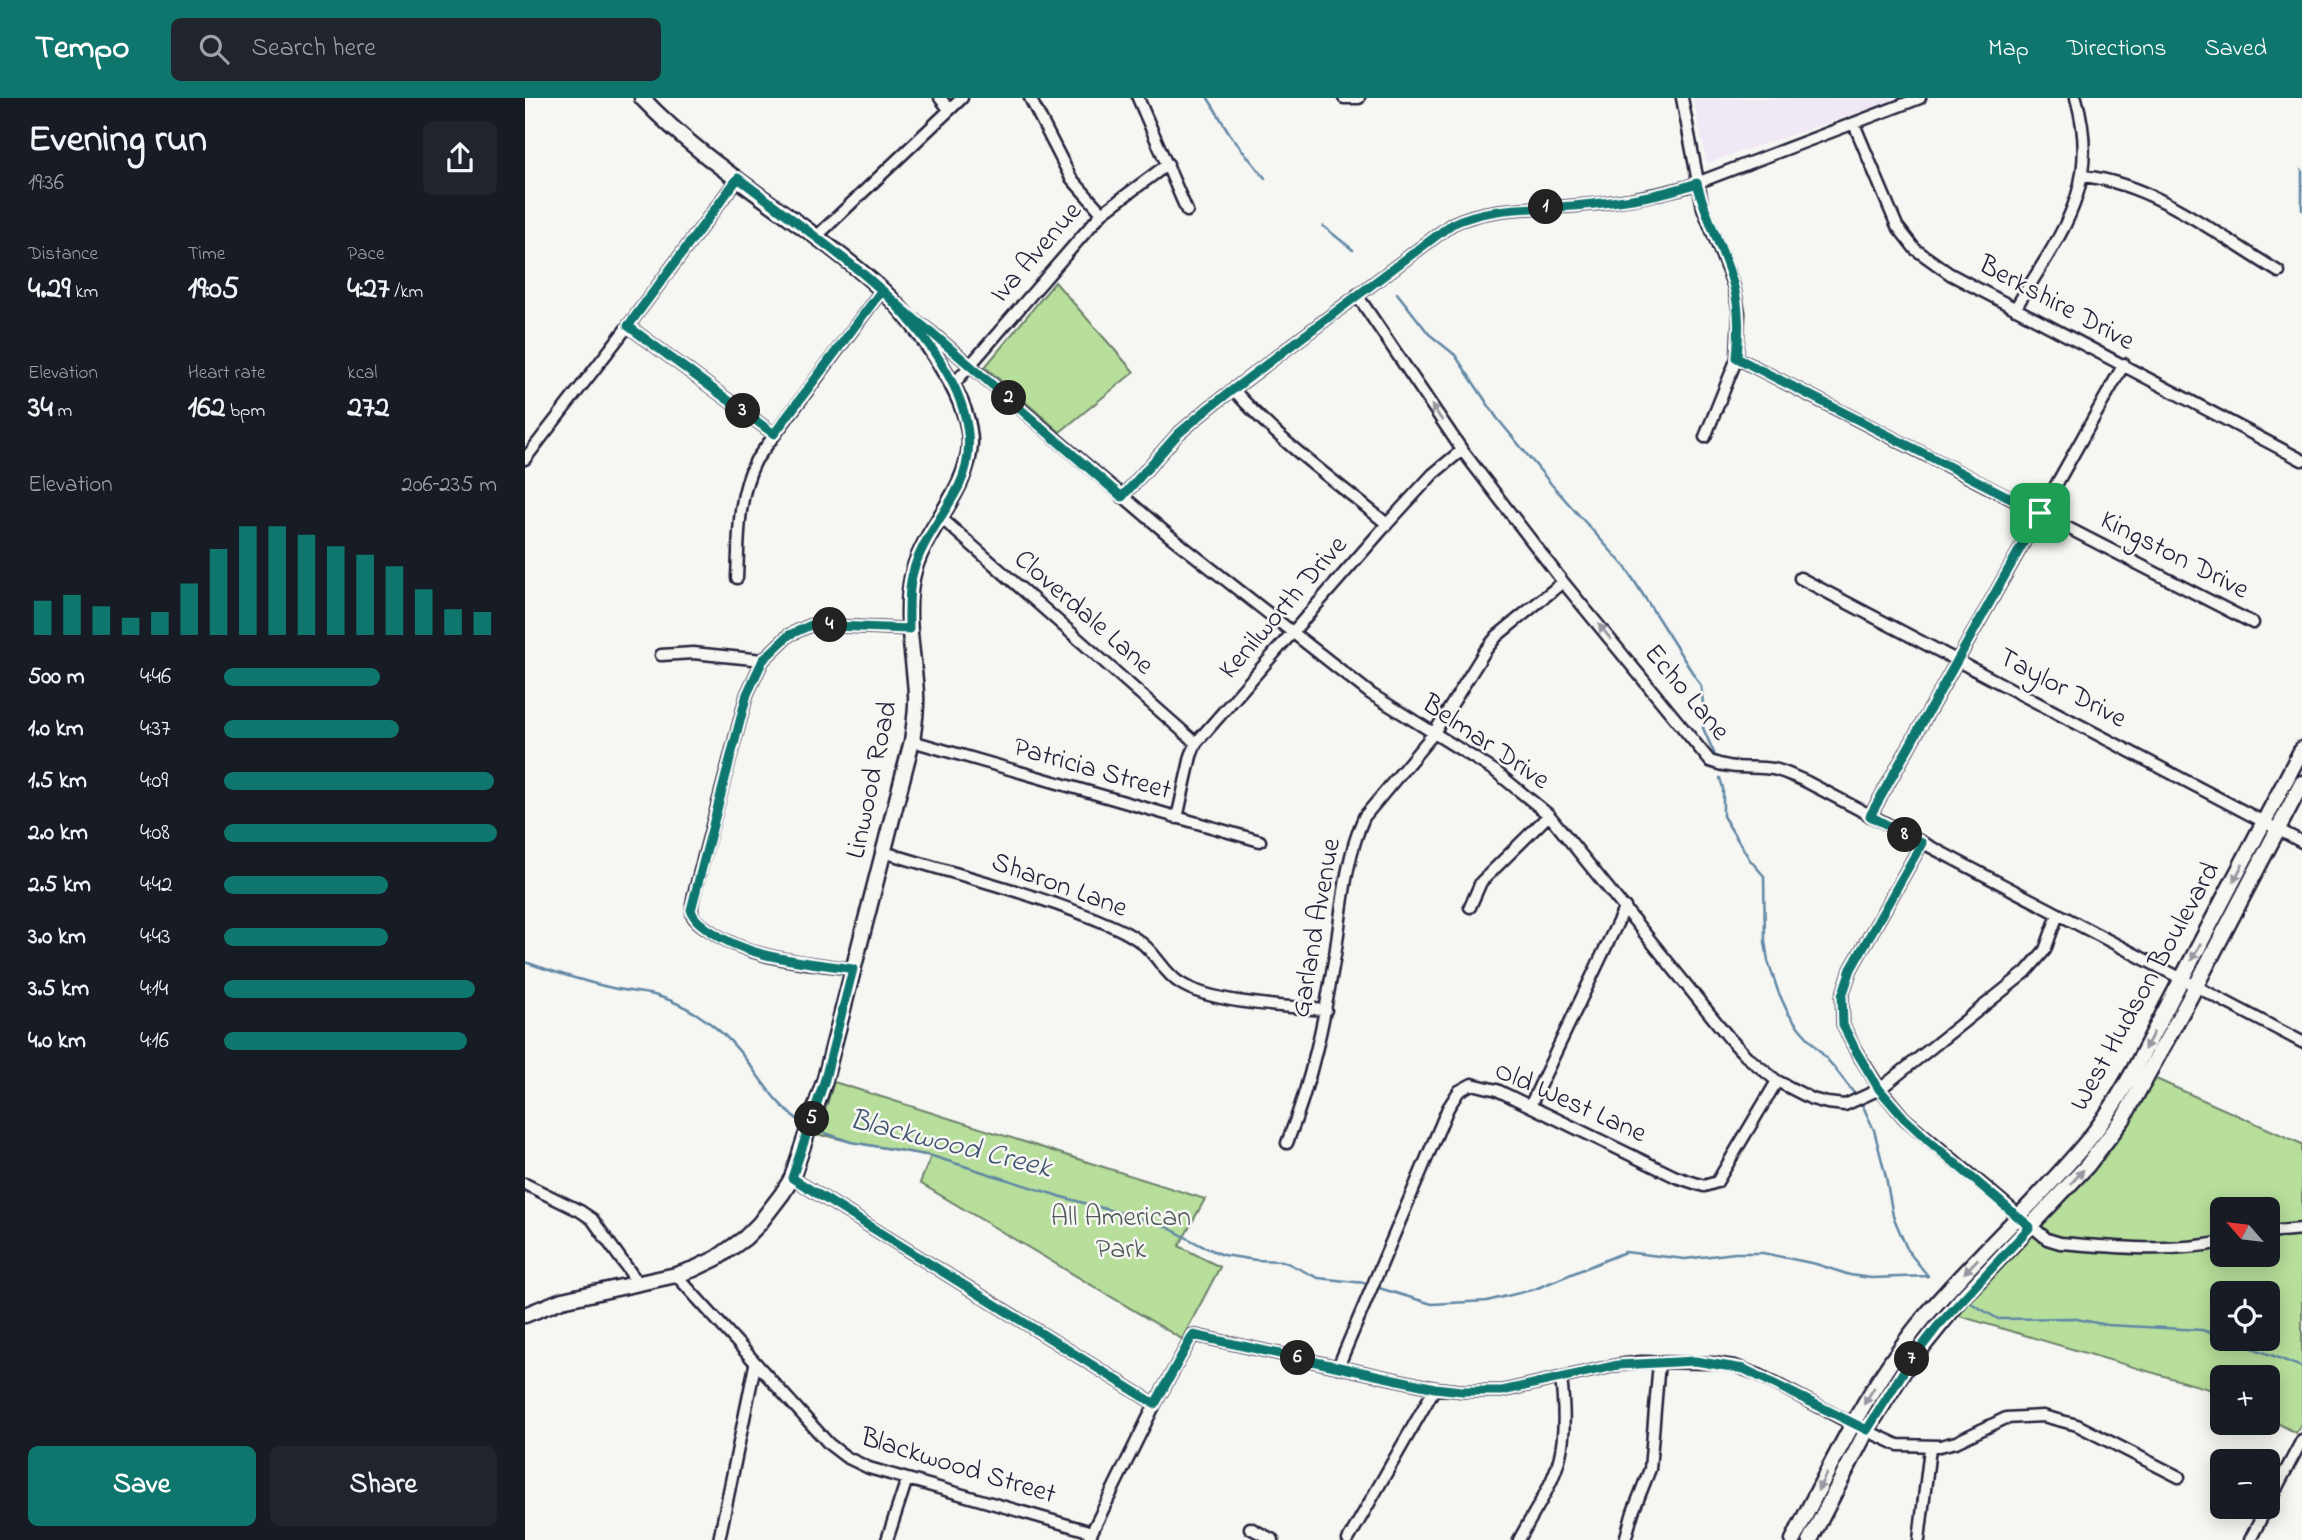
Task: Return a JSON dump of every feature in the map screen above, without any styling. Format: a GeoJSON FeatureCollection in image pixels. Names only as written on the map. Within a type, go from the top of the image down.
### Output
{"type":"FeatureCollection","features":[{"type":"Feature","properties":{"kind":"main road","name":"Linwood Road"},"geometry":{"type":"LineString","coordinates":[[525,1315],[562,1300],[676,1275],[716,1258],[745,1238],[769,1212],[792,1178],[818,1100],[912,741],[916,696],[908,600],[912,576],[919,556],[959,485],[969,457],[967,422],[953,385],[931,349],[903,312],[882,290],[687,139],[642,98]]}},
{"type":"Feature","properties":{"kind":"main road","name":"West Hudson Boulevard"},"geometry":{"type":"LineString","coordinates":[[1793,1540],[1852,1424],[1890,1363],[1921,1321],[2089,1139],[2110,1111],[2302,749]]}},
{"type":"Feature","properties":{"kind":"main road","name":"West Hudson Boulevard"},"geometry":{"type":"LineString","coordinates":[[1810,1540],[1867,1430],[1907,1366],[1937,1327],[2087,1166],[2123,1119],[2196,987],[2302,783]]}},
{"type":"Feature","properties":{"kind":"street"},"geometry":{"type":"LineString","coordinates":[[940,98],[949,109]]}},
{"type":"Feature","properties":{"kind":"street"},"geometry":{"type":"LineString","coordinates":[[816,237],[962,98]]}},
{"type":"Feature","properties":{"kind":"street"},"geometry":{"type":"LineString","coordinates":[[1030,98],[1071,178],[1102,213]]}},
{"type":"Feature","properties":{"kind":"street"},"geometry":{"type":"LineString","coordinates":[[1138,98],[1187,211]]}},
{"type":"Feature","properties":{"kind":"street"},"geometry":{"type":"LineString","coordinates":[[1344,98],[1359,98]]}},
{"type":"Feature","properties":{"kind":"street"},"geometry":{"type":"LineString","coordinates":[[1682,98],[1703,208],[1734,286],[1739,321],[1737,358],[1705,437]]}},
{"type":"Feature","properties":{"kind":"street"},"geometry":{"type":"LineString","coordinates":[[1122,497],[1178,434],[1452,224],[1473,215],[1609,202],[1658,194],[1697,183],[1920,98]]}},
{"type":"Feature","properties":{"kind":"street"},"geometry":{"type":"LineString","coordinates":[[2015,309],[2069,218],[2080,192],[2085,150],[2076,98]]}},
{"type":"Feature","properties":{"kind":"street","name":"Berkshire Drive"},"geometry":{"type":"LineString","coordinates":[[1854,124],[1885,200],[1905,238],[1926,258],[2015,309],[2302,460]]}},
{"type":"Feature","properties":{"kind":"street","name":"Iva Avenue"},"geometry":{"type":"LineString","coordinates":[[953,385],[1102,213],[1168,164]]}},
{"type":"Feature","properties":{"kind":"street"},"geometry":{"type":"LineString","coordinates":[[2084,176],[2126,184],[2150,195],[2279,272]]}},
{"type":"Feature","properties":{"kind":"street"},"geometry":{"type":"LineString","coordinates":[[525,459],[738,178]]}},
{"type":"Feature","properties":{"kind":"street"},"geometry":{"type":"LineString","coordinates":[[737,578],[744,486],[756,460],[882,290]]}},
{"type":"Feature","properties":{"kind":"street","name":"Echo Lane"},"geometry":{"type":"LineString","coordinates":[[1357,295],[1462,450],[1563,582],[1710,761],[1720,765],[1783,772],[2302,1042]]}},
{"type":"Feature","properties":{"kind":"street","name":"Belmar Drive"},"geometry":{"type":"LineString","coordinates":[[903,312],[931,332],[1122,497],[1371,694],[1495,771],[1549,815],[1730,1039],[1777,1081],[1812,1099],[1830,1104],[1845,1105],[1864,1098],[2027,972],[2045,950],[2058,914]]}},
{"type":"Feature","properties":{"kind":"street"},"geometry":{"type":"LineString","coordinates":[[628,326],[774,434]]}},
{"type":"Feature","properties":{"kind":"street","name":"Kingston Drive"},"geometry":{"type":"LineString","coordinates":[[1737,358],[2253,623]]}},
{"type":"Feature","properties":{"kind":"street"},"geometry":{"type":"LineString","coordinates":[[1870,816],[2124,365]]}},
{"type":"Feature","properties":{"kind":"street"},"geometry":{"type":"LineString","coordinates":[[1234,389],[1282,440],[1387,524]]}},
{"type":"Feature","properties":{"kind":"street","name":"Kenilworth Drive"},"geometry":{"type":"LineString","coordinates":[[1177,818],[1196,743],[1387,524],[1433,474],[1462,450]]}},
{"type":"Feature","properties":{"kind":"street","name":"Cloverdale Lane"},"geometry":{"type":"LineString","coordinates":[[940,517],[1196,743]]}},
{"type":"Feature","properties":{"kind":"street","name":"Taylor Drive"},"geometry":{"type":"LineString","coordinates":[[1800,578],[2302,842]]}},
{"type":"Feature","properties":{"kind":"street","name":"Garland Avenue"},"geometry":{"type":"LineString","coordinates":[[1287,1143],[1305,1096],[1326,1010],[1357,833],[1373,803],[1434,733],[1497,636],[1563,582]]}},
{"type":"Feature","properties":{"kind":"street"},"geometry":{"type":"LineString","coordinates":[[853,969],[750,952],[704,927],[694,918],[691,910],[747,694],[763,660],[789,635],[811,625],[909,629]]}},
{"type":"Feature","properties":{"kind":"street"},"geometry":{"type":"LineString","coordinates":[[661,655],[693,653],[763,660]]}},
{"type":"Feature","properties":{"kind":"street","name":"Patricia Street"},"geometry":{"type":"LineString","coordinates":[[912,741],[1260,841]]}},
{"type":"Feature","properties":{"kind":"street"},"geometry":{"type":"LineString","coordinates":[[1470,907],[1481,882],[1549,815]]}},
{"type":"Feature","properties":{"kind":"street"},"geometry":{"type":"LineString","coordinates":[[1922,843],[1855,960],[1842,996],[1843,1025],[1879,1089],[1929,1141],[2047,1240],[2060,1243],[2167,1248],[2210,1245]]}},
{"type":"Feature","properties":{"kind":"street","name":"Sharon Lane"},"geometry":{"type":"LineString","coordinates":[[884,852],[1055,904],[1119,929],[1150,950],[1170,976],[1182,985],[1198,991],[1254,1002],[1326,1010]]}},
{"type":"Feature","properties":{"kind":"street"},"geometry":{"type":"LineString","coordinates":[[1530,1106],[1625,907]]}},
{"type":"Feature","properties":{"kind":"street","name":"Old West Lane"},"geometry":{"type":"LineString","coordinates":[[1338,1367],[1448,1108],[1459,1091],[1472,1084],[1497,1090],[1676,1177],[1704,1186],[1717,1182],[1777,1081]]}},
{"type":"Feature","properties":{"kind":"street"},"geometry":{"type":"LineString","coordinates":[[792,1178],[1155,1404]]}},
{"type":"Feature","properties":{"kind":"street"},"geometry":{"type":"LineString","coordinates":[[525,1184],[580,1210],[592,1219],[638,1283]]}},
{"type":"Feature","properties":{"kind":"street"},"geometry":{"type":"LineString","coordinates":[[2280,1231],[2302,1229]]}},
{"type":"Feature","properties":{"kind":"street","name":"Blackwood Street"},"geometry":{"type":"LineString","coordinates":[[676,1275],[755,1365],[836,1450],[869,1468],[1090,1536]]}},
{"type":"Feature","properties":{"kind":"street"},"geometry":{"type":"LineString","coordinates":[[1090,1536],[1155,1404],[1193,1335],[1435,1388],[1462,1391],[1502,1391],[1603,1367],[1641,1362],[1695,1361],[1744,1369],[1898,1445],[1930,1448],[1956,1442],[1992,1423],[2013,1416],[2052,1417],[2077,1425],[2179,1477]]}},
{"type":"Feature","properties":{"kind":"street"},"geometry":{"type":"LineString","coordinates":[[1625,1540],[1650,1469],[1658,1362]]}},
{"type":"Feature","properties":{"kind":"street"},"geometry":{"type":"LineString","coordinates":[[719,1540],[755,1365]]}},
{"type":"Feature","properties":{"kind":"street"},"geometry":{"type":"LineString","coordinates":[[1519,1540],[1551,1481],[1561,1452],[1564,1404],[1561,1378]]}},
{"type":"Feature","properties":{"kind":"street"},"geometry":{"type":"LineString","coordinates":[[1348,1540],[1435,1388]]}},
{"type":"Feature","properties":{"kind":"street"},"geometry":{"type":"LineString","coordinates":[[2280,1481],[2302,1440]]}},
{"type":"Feature","properties":{"kind":"street"},"geometry":{"type":"LineString","coordinates":[[1919,1540],[1930,1448]]}},
{"type":"Feature","properties":{"kind":"street"},"geometry":{"type":"LineString","coordinates":[[887,1540],[907,1479]]}},
{"type":"Feature","properties":{"kind":"street"},"geometry":{"type":"LineString","coordinates":[[2250,1540],[2260,1519]]}},
{"type":"Feature","properties":{"kind":"street"},"geometry":{"type":"LineString","coordinates":[[1251,1528],[1273,1540]]}},
{"type":"Feature","properties":{"kind":"shaded area"},"geometry":{"type":"Polygon","coordinates":[[[1693,98],[1902,98],[1707,163],[1693,98]]]}},
{"type":"Feature","properties":{"kind":"green space"},"geometry":{"type":"Polygon","coordinates":[[[1055,282],[1134,372],[1060,432],[985,367],[1055,282]]]}},
{"type":"Feature","properties":{"kind":"green space"},"geometry":{"type":"Polygon","coordinates":[[[2156,1079],[2302,1144],[2302,1422],[2296,1433],[2280,1424],[2280,1365],[2210,1365],[2210,1389],[1956,1315],[2100,1162],[2125,1129],[2156,1079]]]}},
{"type":"Feature","properties":{"kind":"green space","name":"All American Park"},"geometry":{"type":"Polygon","coordinates":[[[834,1082],[1205,1199],[1179,1246],[1220,1267],[1182,1339],[920,1183],[931,1156],[817,1136],[834,1082]]]}},
{"type":"Feature","properties":{"kind":"waterway"},"geometry":{"type":"LineString","coordinates":[[1208,98],[1231,136],[1265,178]]}},
{"type":"Feature","properties":{"kind":"waterway"},"geometry":{"type":"LineString","coordinates":[[2302,170],[2302,210]]}},
{"type":"Feature","properties":{"kind":"waterway"},"geometry":{"type":"LineString","coordinates":[[1323,226],[1353,250]]}},
{"type":"Feature","properties":{"kind":"waterway"},"geometry":{"type":"LineString","coordinates":[[1397,293],[1429,334],[1455,355],[1497,418],[1626,568],[1701,686],[1703,728],[1715,755]]}},
{"type":"Feature","properties":{"kind":"waterway"},"geometry":{"type":"LineString","coordinates":[[1720,778],[1723,788],[1723,816],[1750,860],[1764,876],[1765,941],[1768,961],[1778,991],[1788,1013],[1857,1097]]}},
{"type":"Feature","properties":{"kind":"waterway","name":"Blackwood Creek"},"geometry":{"type":"LineString","coordinates":[[525,962],[601,985],[654,995],[691,1010],[734,1045],[781,1105],[805,1124]]}},
{"type":"Feature","properties":{"kind":"waterway"},"geometry":{"type":"LineString","coordinates":[[1861,1102],[1874,1130],[1893,1216],[1908,1251],[1928,1276]]}},
{"type":"Feature","properties":{"kind":"waterway","name":"Blackwood Creek"},"geometry":{"type":"LineString","coordinates":[[814,1129],[851,1142],[932,1156],[1146,1220],[1167,1227],[1223,1255],[1283,1261],[1318,1278],[1365,1283]]}},
{"type":"Feature","properties":{"kind":"waterway","name":"Blackwood Creek"},"geometry":{"type":"LineString","coordinates":[[1379,1288],[1432,1304],[1487,1301],[1535,1289],[1625,1252],[1685,1259],[1735,1253],[1763,1253],[1871,1278],[1928,1276]]}},
{"type":"Feature","properties":{"kind":"waterway","name":"Blackwood Creek"},"geometry":{"type":"LineString","coordinates":[[1971,1303],[1998,1319],[2072,1318],[2107,1325],[2210,1333]]}},
{"type":"Feature","properties":{"kind":"waterway","name":"Blackwood Creek"},"geometry":{"type":"LineString","coordinates":[[2260,1351],[2302,1367]]}},
{"type":"Feature","properties":{"kind":"route"},"geometry":{"type":"LineString","coordinates":[[2040,513],[1737,358],[1739,313],[1734,286],[1703,208],[1697,183],[1658,194],[1602,203],[1485,212],[1452,224],[1210,407],[1178,434],[1122,497],[931,332],[903,312],[882,290],[860,271],[738,178],[628,326],[774,434],[882,290],[926,342],[953,385],[967,422],[969,457],[959,485],[919,556],[912,576],[908,600],[909,629],[811,625],[789,635],[763,660],[747,694],[691,910],[694,918],[704,927],[739,948],[774,957],[853,969],[825,1079],[792,1178],[1155,1404],[1193,1335],[1435,1388],[1462,1391],[1502,1391],[1603,1367],[1641,1362],[1695,1361],[1735,1366],[1867,1430],[1907,1366],[1937,1327],[2030,1227],[1904,1118],[1879,1089],[1856,1051],[1843,1025],[1841,1011],[1845,982],[1851,969],[1922,843],[1870,816],[2040,513]]}}]}
